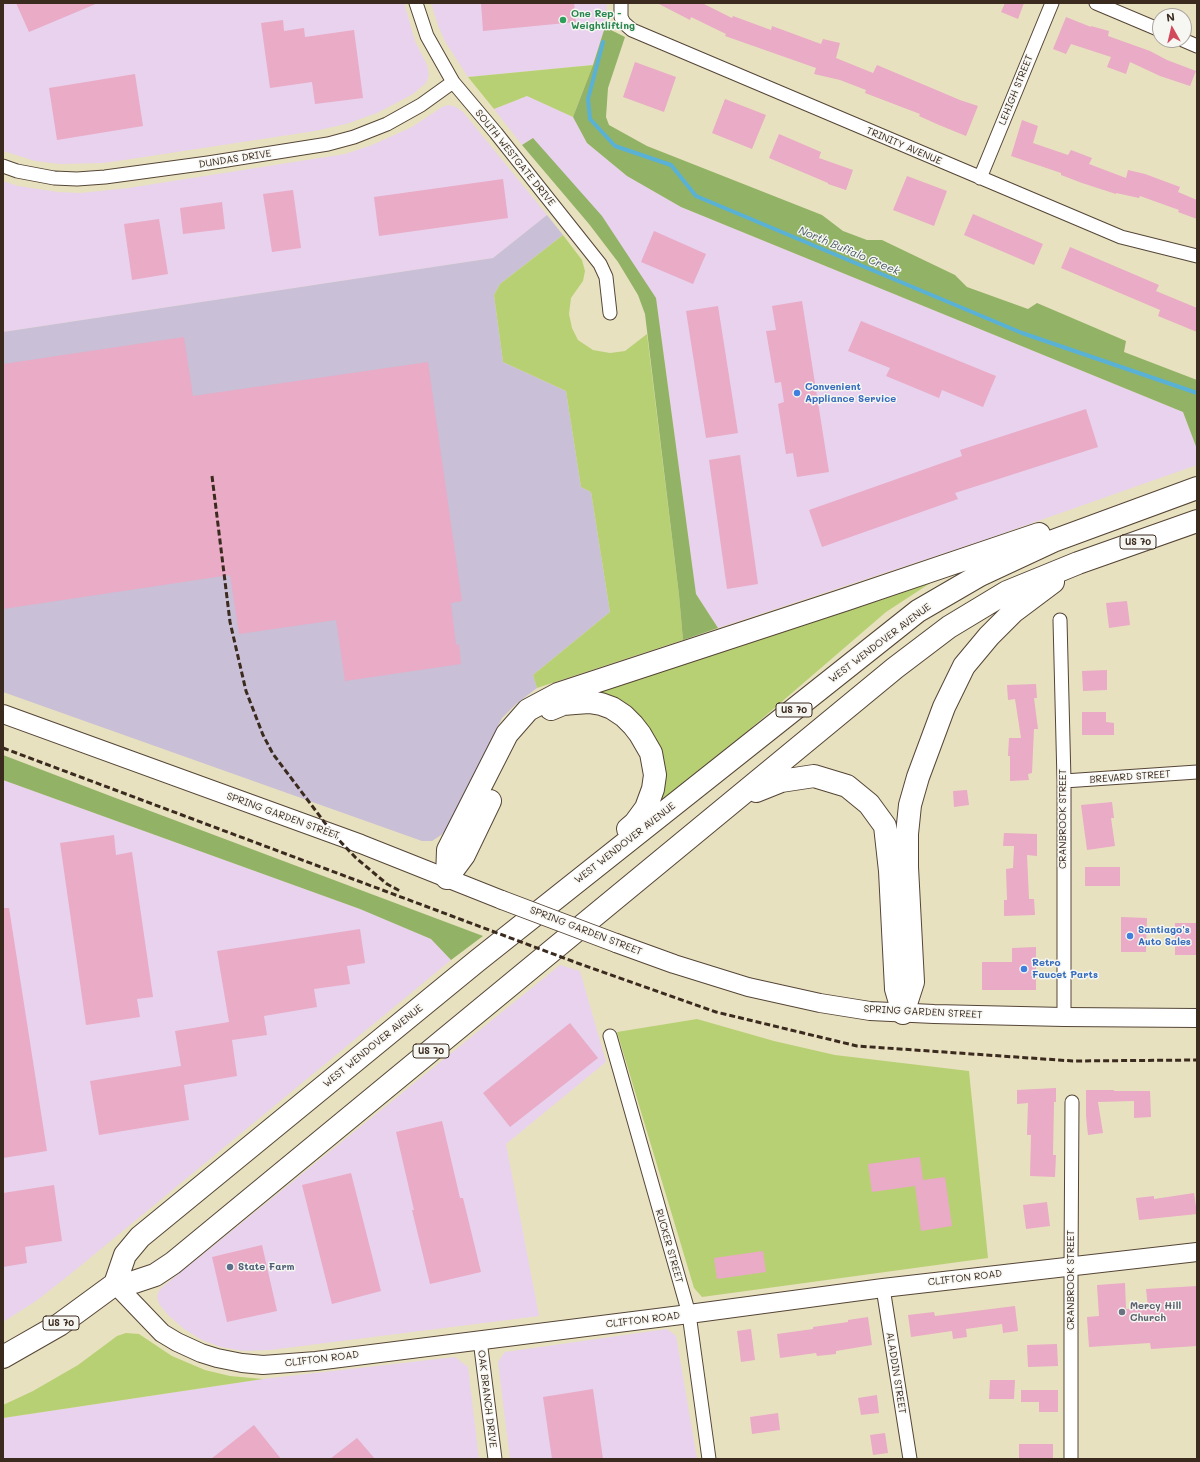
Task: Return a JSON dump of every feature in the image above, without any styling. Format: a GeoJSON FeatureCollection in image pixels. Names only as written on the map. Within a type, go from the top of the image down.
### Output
{"type":"FeatureCollection","features":[{"type":"Feature","properties":{"kind":"highway","name":"WEST WENDOVER AVENUE"},"geometry":{"type":"LineString","coordinates":[[115,1284],[125,1255],[140,1237],[477,961],[918,611],[980,575],[1053,541],[1197,488]]}},
{"type":"Feature","properties":{"kind":"highway"},"geometry":{"type":"LineString","coordinates":[[447,878],[448,850],[507,734],[528,710],[546,700],[558,694],[847,599],[1085,518],[1141,508]]}},
{"type":"Feature","properties":{"kind":"highway","name":"US 70"},"geometry":{"type":"LineString","coordinates":[[3,1357],[59,1324],[115,1284],[134,1282],[155,1275],[173,1263],[895,668],[948,627],[1007,592],[1078,563],[1197,520]]}},
{"type":"Feature","properties":{"kind":"highway"},"geometry":{"type":"LineString","coordinates":[[903,1013],[913,982],[907,867],[907,834],[910,805],[918,777],[944,707],[964,666],[989,636],[1013,612],[1078,563]]}},
{"type":"Feature","properties":{"kind":"highway"},"geometry":{"type":"LineString","coordinates":[[447,878],[464,856],[525,730],[537,718],[552,708],[563,704],[589,702],[612,708],[633,725],[651,753],[655,775],[653,789],[646,808],[635,823],[623,834],[477,961]]}},
{"type":"Feature","properties":{"kind":"highway"},"geometry":{"type":"LineString","coordinates":[[738,798],[781,781],[814,776],[847,786],[869,804],[885,826],[890,871],[896,989],[903,1013]]}},
{"type":"Feature","properties":{"kind":"main road","name":"SPRING GARDEN STREET"},"geometry":{"type":"LineString","coordinates":[[3,714],[361,844],[616,943],[716,978],[786,996],[870,1011],[903,1013],[1064,1017],[1197,1018]]}},
{"type":"Feature","properties":{"kind":"main road","name":"CLIFTON ROAD"},"geometry":{"type":"LineString","coordinates":[[115,1284],[162,1333],[177,1342],[211,1357],[242,1363],[263,1365],[284,1364],[480,1340],[883,1288],[1197,1252]]}},
{"type":"Feature","properties":{"kind":"street","name":"SOUTH WESTGATE DRIVE"},"geometry":{"type":"LineString","coordinates":[[416,3],[427,36],[453,82],[496,133],[600,264],[606,276],[610,313]]}},
{"type":"Feature","properties":{"kind":"street","name":"TRINITY AVENUE"},"geometry":{"type":"LineString","coordinates":[[621,3],[621,17],[624,24],[632,30],[1121,237],[1197,256]]}},
{"type":"Feature","properties":{"kind":"street","name":"LEHIGH STREET"},"geometry":{"type":"LineString","coordinates":[[980,178],[1052,3]]}},
{"type":"Feature","properties":{"kind":"street"},"geometry":{"type":"LineString","coordinates":[[1096,3],[1152,27]]}},
{"type":"Feature","properties":{"kind":"street","name":"DUNDAS DRIVE"},"geometry":{"type":"LineString","coordinates":[[3,166],[54,178],[77,179],[105,177],[200,164],[328,144],[354,137],[387,124],[421,105],[453,82]]}},
{"type":"Feature","properties":{"kind":"street","name":"CRANBROOK STREET"},"geometry":{"type":"LineString","coordinates":[[1060,620],[1064,781],[1064,1017]]}},
{"type":"Feature","properties":{"kind":"street","name":"BREVARD STREET"},"geometry":{"type":"LineString","coordinates":[[1064,781],[1197,772]]}},
{"type":"Feature","properties":{"kind":"street","name":"RUCKER STREET"},"geometry":{"type":"LineString","coordinates":[[610,1036],[689,1314],[709,1459]]}},
{"type":"Feature","properties":{"kind":"street","name":"CRANBROOK STREET"},"geometry":{"type":"LineString","coordinates":[[1072,1102],[1072,1459]]}},
{"type":"Feature","properties":{"kind":"street","name":"ALADDIN STREET"},"geometry":{"type":"LineString","coordinates":[[883,1288],[910,1459]]}},
{"type":"Feature","properties":{"kind":"street","name":"OAK BRANCH DRIVE"},"geometry":{"type":"LineString","coordinates":[[480,1340],[494,1459]]}},
{"type":"Feature","properties":{"kind":"shaded area"},"geometry":{"type":"Polygon","coordinates":[[[3,3],[404,3],[415,41],[427,65],[429,75],[426,83],[413,94],[377,113],[346,124],[315,131],[104,163],[60,164],[35,161],[3,151],[3,3]]]}},
{"type":"Feature","properties":{"kind":"shaded area"},"geometry":{"type":"Polygon","coordinates":[[[431,3],[607,3],[605,27],[593,65],[468,77],[446,43],[439,28],[431,3]]]}},
{"type":"Feature","properties":{"kind":"shaded area"},"geometry":{"type":"Polygon","coordinates":[[[527,96],[573,117],[587,143],[627,176],[681,207],[1183,412],[1197,449],[1197,465],[981,541],[718,628],[696,594],[656,298],[533,138],[522,145],[494,109],[527,96]]]}},
{"type":"Feature","properties":{"kind":"shaded area"},"geometry":{"type":"Polygon","coordinates":[[[449,105],[456,107],[463,112],[547,215],[493,258],[3,332],[3,181],[18,186],[58,192],[80,193],[128,188],[345,154],[372,145],[412,127],[442,107],[449,105]]]}},
{"type":"Feature","properties":{"kind":"shaded area"},"geometry":{"type":"Polygon","coordinates":[[[547,215],[563,235],[500,284],[494,295],[503,362],[566,391],[581,487],[591,492],[610,612],[533,675],[537,688],[516,704],[502,718],[448,828],[441,835],[432,841],[422,841],[3,692],[3,332],[493,258],[547,215]]]}},
{"type":"Feature","properties":{"kind":"shaded area"},"geometry":{"type":"Polygon","coordinates":[[[3,780],[360,909],[431,939],[451,960],[73,1272],[36,1301],[3,1322],[3,780]]]}},
{"type":"Feature","properties":{"kind":"shaded area"},"geometry":{"type":"Polygon","coordinates":[[[560,965],[580,971],[606,1062],[506,1144],[539,1316],[270,1350],[244,1351],[221,1347],[202,1340],[184,1329],[168,1315],[159,1304],[157,1296],[160,1289],[560,965]]]}},
{"type":"Feature","properties":{"kind":"shaded area"},"geometry":{"type":"Polygon","coordinates":[[[667,1329],[676,1336],[697,1459],[510,1459],[498,1362],[505,1352],[667,1329]]]}},
{"type":"Feature","properties":{"kind":"shaded area"},"geometry":{"type":"Polygon","coordinates":[[[455,1357],[468,1367],[479,1459],[3,1459],[3,1418],[263,1379],[455,1357]]]}},
{"type":"Feature","properties":{"kind":"green space"},"geometry":{"type":"Polygon","coordinates":[[[605,27],[625,37],[608,88],[606,117],[609,125],[647,146],[822,215],[843,231],[867,240],[882,240],[955,275],[967,287],[1028,309],[1037,303],[1126,341],[1124,352],[1197,380],[1197,449],[1183,412],[681,207],[627,176],[587,143],[573,117],[593,65],[605,27]]]}},
{"type":"Feature","properties":{"kind":"green space"},"geometry":{"type":"Polygon","coordinates":[[[593,65],[573,117],[527,96],[494,109],[468,77],[593,65]]]}},
{"type":"Feature","properties":{"kind":"green space"},"geometry":{"type":"Polygon","coordinates":[[[533,138],[602,216],[656,298],[696,594],[718,628],[683,640],[679,595],[645,314],[638,295],[618,262],[589,224],[522,145],[533,138]]]}},
{"type":"Feature","properties":{"kind":"green space"},"geometry":{"type":"Polygon","coordinates":[[[563,235],[582,260],[585,271],[583,281],[571,298],[569,314],[572,328],[578,340],[593,350],[610,353],[625,351],[647,334],[679,595],[683,640],[537,688],[533,675],[610,612],[591,492],[581,487],[566,391],[503,362],[494,295],[500,284],[563,235]]]}},
{"type":"Feature","properties":{"kind":"green space"},"geometry":{"type":"Polygon","coordinates":[[[930,579],[932,582],[886,612],[649,816],[661,761],[586,696],[930,579]]]}},
{"type":"Feature","properties":{"kind":"green space"},"geometry":{"type":"Polygon","coordinates":[[[3,755],[483,936],[451,960],[431,939],[360,909],[3,780],[3,755]]]}},
{"type":"Feature","properties":{"kind":"green space"},"geometry":{"type":"Polygon","coordinates":[[[697,1019],[774,1041],[835,1055],[969,1071],[988,1258],[702,1297],[694,1288],[617,1032],[697,1019]]]}},
{"type":"Feature","properties":{"kind":"green space"},"geometry":{"type":"Polygon","coordinates":[[[126,1333],[139,1334],[172,1356],[205,1370],[230,1376],[263,1379],[3,1418],[3,1405],[33,1391],[78,1365],[117,1336],[126,1333]]]}},
{"type":"Feature","properties":{"kind":"building"},"geometry":{"type":"Polygon","coordinates":[[[16,3],[98,3],[29,32],[16,3]]]}},
{"type":"Feature","properties":{"kind":"building"},"geometry":{"type":"Polygon","coordinates":[[[481,3],[574,3],[576,22],[483,31],[481,3]]]}},
{"type":"Feature","properties":{"kind":"building"},"geometry":{"type":"Polygon","coordinates":[[[657,3],[702,3],[732,18],[733,16],[771,30],[772,26],[821,44],[823,39],[840,43],[836,58],[873,73],[877,65],[960,100],[978,106],[966,136],[919,116],[920,114],[865,93],[866,90],[840,80],[814,74],[816,68],[725,36],[726,34],[691,17],[690,20],[657,3]]]}},
{"type":"Feature","properties":{"kind":"building"},"geometry":{"type":"Polygon","coordinates":[[[1005,3],[1024,3],[1018,19],[1001,12],[1005,3]]]}},
{"type":"Feature","properties":{"kind":"building"},"geometry":{"type":"Polygon","coordinates":[[[1066,17],[1091,27],[1109,31],[1108,36],[1150,51],[1167,60],[1196,71],[1190,86],[1160,76],[1130,62],[1126,74],[1107,67],[1111,57],[1071,44],[1066,54],[1053,49],[1066,17]]]}},
{"type":"Feature","properties":{"kind":"building"},"geometry":{"type":"Polygon","coordinates":[[[283,20],[284,31],[304,28],[305,37],[354,30],[363,98],[315,104],[312,82],[270,88],[261,23],[283,20]]]}},
{"type":"Feature","properties":{"kind":"building"},"geometry":{"type":"Polygon","coordinates":[[[635,62],[676,77],[664,112],[623,97],[635,62]]]}},
{"type":"Feature","properties":{"kind":"building"},"geometry":{"type":"Polygon","coordinates":[[[135,74],[143,126],[57,140],[49,88],[135,74]]]}},
{"type":"Feature","properties":{"kind":"building"},"geometry":{"type":"Polygon","coordinates":[[[725,99],[766,115],[752,149],[712,133],[725,99]]]}},
{"type":"Feature","properties":{"kind":"building"},"geometry":{"type":"Polygon","coordinates":[[[1022,120],[1038,126],[1033,143],[1068,155],[1071,150],[1092,158],[1089,164],[1126,178],[1128,170],[1145,174],[1180,187],[1178,192],[1197,200],[1197,219],[1178,212],[1179,210],[1140,196],[1139,198],[1116,194],[1082,183],[1061,175],[1061,173],[1011,156],[1022,120]]]}},
{"type":"Feature","properties":{"kind":"building"},"geometry":{"type":"Polygon","coordinates":[[[779,134],[821,152],[819,158],[853,170],[846,190],[828,184],[769,158],[779,134]]]}},
{"type":"Feature","properties":{"kind":"building"},"geometry":{"type":"Polygon","coordinates":[[[907,176],[947,191],[934,226],[893,210],[907,176]]]}},
{"type":"Feature","properties":{"kind":"building"},"geometry":{"type":"Polygon","coordinates":[[[503,179],[508,218],[379,236],[374,197],[503,179]]]}},
{"type":"Feature","properties":{"kind":"building"},"geometry":{"type":"Polygon","coordinates":[[[293,190],[301,248],[272,252],[263,194],[293,190]]]}},
{"type":"Feature","properties":{"kind":"building"},"geometry":{"type":"Polygon","coordinates":[[[222,202],[225,229],[183,234],[180,208],[222,202]]]}},
{"type":"Feature","properties":{"kind":"building"},"geometry":{"type":"Polygon","coordinates":[[[973,214],[1043,244],[1034,265],[964,235],[973,214]]]}},
{"type":"Feature","properties":{"kind":"building"},"geometry":{"type":"Polygon","coordinates":[[[159,219],[168,274],[132,280],[124,224],[159,219]]]}},
{"type":"Feature","properties":{"kind":"building"},"geometry":{"type":"Polygon","coordinates":[[[654,231],[706,254],[693,284],[641,262],[654,231]]]}},
{"type":"Feature","properties":{"kind":"building"},"geometry":{"type":"Polygon","coordinates":[[[1070,247],[1159,285],[1156,291],[1197,308],[1197,332],[1158,316],[1160,310],[1061,268],[1070,247]]]}},
{"type":"Feature","properties":{"kind":"building"},"geometry":{"type":"Polygon","coordinates":[[[802,301],[829,472],[797,477],[793,453],[786,454],[778,404],[784,402],[781,382],[775,383],[766,331],[776,330],[772,306],[802,301]]]}},
{"type":"Feature","properties":{"kind":"building"},"geometry":{"type":"Polygon","coordinates":[[[718,306],[738,433],[706,438],[686,311],[718,306]]]}},
{"type":"Feature","properties":{"kind":"building"},"geometry":{"type":"Polygon","coordinates":[[[861,321],[996,376],[983,407],[942,390],[939,398],[886,376],[890,368],[848,351],[861,321]]]}},
{"type":"Feature","properties":{"kind":"building"},"geometry":{"type":"Polygon","coordinates":[[[184,337],[193,396],[428,362],[462,601],[451,603],[456,645],[459,644],[461,664],[345,681],[336,620],[239,634],[230,575],[3,609],[3,364],[184,337]]]}},
{"type":"Feature","properties":{"kind":"building"},"geometry":{"type":"Polygon","coordinates":[[[1086,409],[1098,447],[955,493],[958,499],[822,547],[809,510],[962,456],[960,450],[1086,409]]]}},
{"type":"Feature","properties":{"kind":"building"},"geometry":{"type":"Polygon","coordinates":[[[740,455],[758,584],[727,589],[709,460],[740,455]]]}},
{"type":"Feature","properties":{"kind":"building"},"geometry":{"type":"Polygon","coordinates":[[[1127,601],[1130,625],[1109,628],[1106,603],[1127,601]]]}},
{"type":"Feature","properties":{"kind":"building"},"geometry":{"type":"Polygon","coordinates":[[[1107,670],[1107,690],[1083,691],[1082,671],[1107,670]]]}},
{"type":"Feature","properties":{"kind":"building"},"geometry":{"type":"Polygon","coordinates":[[[1036,684],[1037,698],[1034,698],[1038,729],[1034,729],[1032,773],[1028,774],[1029,780],[1010,781],[1010,756],[1008,756],[1009,738],[1021,738],[1015,699],[1008,700],[1007,685],[1036,684]]]}},
{"type":"Feature","properties":{"kind":"building"},"geometry":{"type":"Polygon","coordinates":[[[1082,712],[1106,712],[1106,722],[1114,723],[1114,735],[1082,735],[1082,712]]]}},
{"type":"Feature","properties":{"kind":"building"},"geometry":{"type":"Polygon","coordinates":[[[967,790],[969,805],[954,807],[953,791],[967,790]]]}},
{"type":"Feature","properties":{"kind":"building"},"geometry":{"type":"Polygon","coordinates":[[[1112,802],[1114,818],[1111,818],[1115,846],[1087,850],[1081,805],[1112,802]]]}},
{"type":"Feature","properties":{"kind":"building"},"geometry":{"type":"Polygon","coordinates":[[[1004,833],[1037,834],[1037,856],[1027,855],[1029,899],[1034,899],[1035,915],[1004,916],[1004,900],[1007,900],[1006,869],[1013,868],[1014,846],[1003,846],[1004,833]]]}},
{"type":"Feature","properties":{"kind":"building"},"geometry":{"type":"Polygon","coordinates":[[[114,835],[116,855],[132,852],[153,997],[137,999],[140,1017],[86,1025],[60,843],[114,835]]]}},
{"type":"Feature","properties":{"kind":"building"},"geometry":{"type":"Polygon","coordinates":[[[1085,867],[1120,867],[1120,886],[1085,886],[1085,867]]]}},
{"type":"Feature","properties":{"kind":"building"},"geometry":{"type":"Polygon","coordinates":[[[3,908],[9,908],[47,1151],[3,1158],[3,908]]]}},
{"type":"Feature","properties":{"kind":"building"},"geometry":{"type":"Polygon","coordinates":[[[1121,917],[1147,918],[1146,952],[1121,952],[1121,917]]]}},
{"type":"Feature","properties":{"kind":"building"},"geometry":{"type":"Polygon","coordinates":[[[1175,923],[1197,923],[1197,955],[1175,955],[1175,923]]]}},
{"type":"Feature","properties":{"kind":"building"},"geometry":{"type":"Polygon","coordinates":[[[360,929],[365,963],[347,966],[350,984],[314,989],[317,1007],[264,1016],[267,1035],[232,1040],[237,1076],[184,1085],[189,1120],[99,1135],[90,1081],[181,1066],[175,1031],[229,1022],[217,951],[360,929]]]}},
{"type":"Feature","properties":{"kind":"building"},"geometry":{"type":"Polygon","coordinates":[[[1036,947],[1036,990],[982,990],[982,962],[1012,962],[1012,948],[1036,947]]]}},
{"type":"Feature","properties":{"kind":"building"},"geometry":{"type":"Polygon","coordinates":[[[570,1023],[598,1058],[510,1127],[483,1093],[570,1023]]]}},
{"type":"Feature","properties":{"kind":"building"},"geometry":{"type":"Polygon","coordinates":[[[1056,1088],[1056,1102],[1054,1102],[1053,1155],[1056,1155],[1055,1177],[1030,1176],[1031,1135],[1027,1135],[1028,1103],[1017,1104],[1017,1090],[1056,1088]]]}},
{"type":"Feature","properties":{"kind":"building"},"geometry":{"type":"Polygon","coordinates":[[[1086,1090],[1150,1091],[1151,1117],[1134,1118],[1134,1101],[1098,1102],[1103,1133],[1088,1135],[1086,1090]]]}},
{"type":"Feature","properties":{"kind":"building"},"geometry":{"type":"Polygon","coordinates":[[[442,1121],[460,1198],[463,1198],[481,1272],[430,1284],[412,1210],[414,1210],[396,1132],[442,1121]]]}},
{"type":"Feature","properties":{"kind":"building"},"geometry":{"type":"Polygon","coordinates":[[[920,1157],[923,1180],[945,1177],[952,1226],[921,1231],[915,1186],[872,1192],[868,1164],[920,1157]]]}},
{"type":"Feature","properties":{"kind":"building"},"geometry":{"type":"Polygon","coordinates":[[[351,1173],[381,1291],[332,1304],[302,1185],[351,1173]]]}},
{"type":"Feature","properties":{"kind":"building"},"geometry":{"type":"Polygon","coordinates":[[[54,1185],[62,1241],[25,1247],[27,1263],[3,1267],[3,1193],[54,1185]]]}},
{"type":"Feature","properties":{"kind":"building"},"geometry":{"type":"Polygon","coordinates":[[[1194,1193],[1197,1214],[1139,1220],[1136,1198],[1154,1196],[1154,1199],[1194,1193]]]}},
{"type":"Feature","properties":{"kind":"building"},"geometry":{"type":"Polygon","coordinates":[[[1047,1202],[1050,1226],[1026,1229],[1023,1205],[1047,1202]]]}},
{"type":"Feature","properties":{"kind":"building"},"geometry":{"type":"Polygon","coordinates":[[[262,1245],[277,1311],[227,1322],[212,1257],[262,1245]]]}},
{"type":"Feature","properties":{"kind":"building"},"geometry":{"type":"Polygon","coordinates":[[[763,1251],[766,1272],[717,1279],[714,1258],[763,1251]]]}},
{"type":"Feature","properties":{"kind":"building"},"geometry":{"type":"Polygon","coordinates":[[[1125,1283],[1126,1309],[1148,1308],[1146,1289],[1197,1286],[1197,1346],[1151,1349],[1150,1343],[1089,1347],[1087,1317],[1099,1316],[1097,1285],[1125,1283]]]}},
{"type":"Feature","properties":{"kind":"building"},"geometry":{"type":"Polygon","coordinates":[[[1015,1306],[1018,1331],[1003,1333],[1002,1324],[966,1329],[967,1337],[953,1339],[952,1331],[911,1337],[908,1315],[934,1312],[935,1316],[1015,1306]]]}},
{"type":"Feature","properties":{"kind":"building"},"geometry":{"type":"Polygon","coordinates":[[[868,1317],[872,1345],[836,1351],[836,1354],[817,1356],[816,1353],[780,1358],[777,1334],[813,1329],[813,1327],[848,1322],[848,1320],[868,1317]]]}},
{"type":"Feature","properties":{"kind":"building"},"geometry":{"type":"Polygon","coordinates":[[[751,1329],[755,1360],[741,1362],[737,1331],[751,1329]]]}},
{"type":"Feature","properties":{"kind":"building"},"geometry":{"type":"Polygon","coordinates":[[[1057,1344],[1058,1366],[1028,1367],[1027,1345],[1057,1344]]]}},
{"type":"Feature","properties":{"kind":"building"},"geometry":{"type":"Polygon","coordinates":[[[990,1380],[1015,1380],[1014,1399],[989,1399],[990,1380]]]}},
{"type":"Feature","properties":{"kind":"building"},"geometry":{"type":"Polygon","coordinates":[[[593,1389],[603,1459],[552,1459],[543,1397],[593,1389]]]}},
{"type":"Feature","properties":{"kind":"building"},"geometry":{"type":"Polygon","coordinates":[[[1021,1390],[1058,1390],[1058,1412],[1039,1412],[1039,1402],[1021,1402],[1021,1390]]]}},
{"type":"Feature","properties":{"kind":"building"},"geometry":{"type":"Polygon","coordinates":[[[877,1395],[879,1413],[861,1415],[858,1398],[877,1395]]]}},
{"type":"Feature","properties":{"kind":"building"},"geometry":{"type":"Polygon","coordinates":[[[778,1413],[780,1430],[752,1434],[750,1417],[778,1413]]]}},
{"type":"Feature","properties":{"kind":"building"},"geometry":{"type":"Polygon","coordinates":[[[254,1425],[281,1459],[211,1459],[254,1425]]]}},
{"type":"Feature","properties":{"kind":"building"},"geometry":{"type":"Polygon","coordinates":[[[885,1433],[888,1453],[873,1455],[870,1435],[885,1433]]]}},
{"type":"Feature","properties":{"kind":"building"},"geometry":{"type":"Polygon","coordinates":[[[357,1438],[375,1459],[330,1459],[357,1438]]]}},
{"type":"Feature","properties":{"kind":"building"},"geometry":{"type":"Polygon","coordinates":[[[1019,1444],[1053,1444],[1053,1459],[1019,1459],[1019,1444]]]}},
{"type":"Feature","properties":{"kind":"waterway","name":"North Buffalo Creek"},"geometry":{"type":"LineString","coordinates":[[603,42],[588,99],[590,119],[615,146],[671,165],[696,196],[1022,333],[1197,393]]}},
{"type":"Feature","properties":{"kind":"railway"},"geometry":{"type":"LineString","coordinates":[[212,476],[230,622],[246,691],[263,735],[273,754],[334,835],[356,858],[387,884],[400,891]]}},
{"type":"Feature","properties":{"kind":"railway"},"geometry":{"type":"LineString","coordinates":[[3,748],[580,964],[716,1012],[857,1046],[1073,1061],[1197,1060]]}},
{"type":"Feature","properties":{"kind":"place","name":"One Rep - Weightlifting"},"geometry":{"type":"Point","coordinates":[563,20]}},
{"type":"Feature","properties":{"kind":"place","name":"Convenient Appliance Service"},"geometry":{"type":"Point","coordinates":[797,393]}},
{"type":"Feature","properties":{"kind":"place","name":"Santiago's Auto Sales"},"geometry":{"type":"Point","coordinates":[1130,936]}},
{"type":"Feature","properties":{"kind":"place","name":"Retro Faucet Parts"},"geometry":{"type":"Point","coordinates":[1024,969]}},
{"type":"Feature","properties":{"kind":"place","name":"State Farm"},"geometry":{"type":"Point","coordinates":[230,1267]}},
{"type":"Feature","properties":{"kind":"place","name":"Mercy Hill Church"},"geometry":{"type":"Point","coordinates":[1122,1312]}}]}
